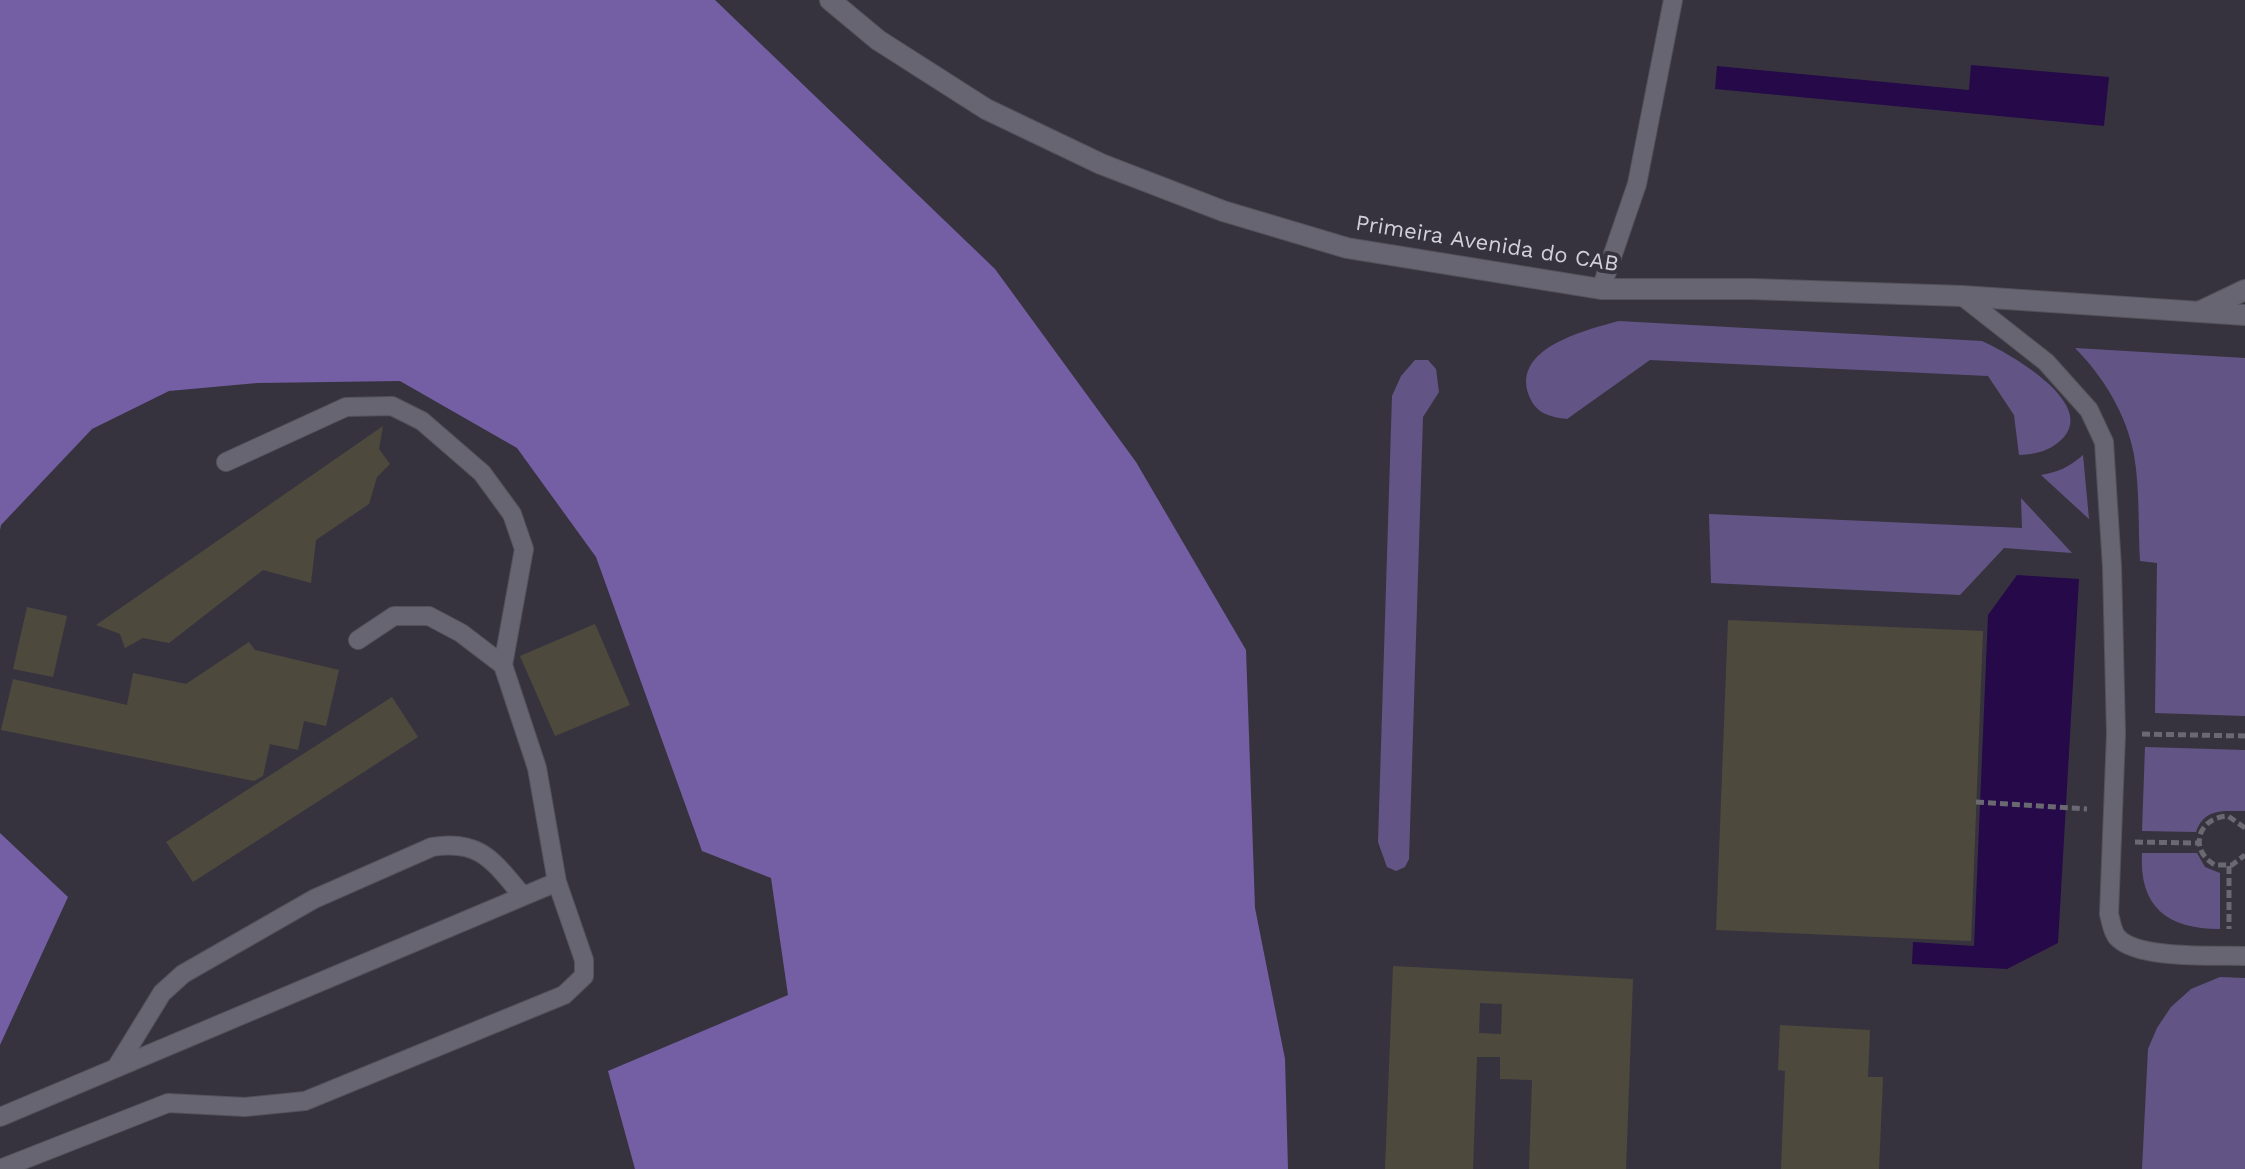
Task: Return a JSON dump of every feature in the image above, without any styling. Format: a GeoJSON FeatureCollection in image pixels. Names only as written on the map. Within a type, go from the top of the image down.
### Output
{"type":"FeatureCollection","features":[{"type":"Feature","properties":{"kind":"main road","name":"Primeira Avenida do CAB"},"geometry":{"type":"LineString","coordinates":[[830,0],[878,40],[986,109],[1101,164],[1223,211],[1347,248],[1601,289],[1751,289],[1962,296],[2245,315]]}},
{"type":"Feature","properties":{"kind":"main road"},"geometry":{"type":"LineString","coordinates":[[2198,313],[2245,290]]}},
{"type":"Feature","properties":{"kind":"lane"},"geometry":{"type":"LineString","coordinates":[[1601,289],[1637,184],[1673,0]]}},
{"type":"Feature","properties":{"kind":"lane"},"geometry":{"type":"LineString","coordinates":[[1962,296],[2046,362],[2089,410],[2104,442],[2112,567],[2116,734],[2109,914],[2118,937],[2141,951],[2237,956]]}},
{"type":"Feature","properties":{"kind":"lane"},"geometry":{"type":"LineString","coordinates":[[0,1169],[168,1103],[245,1107],[305,1101],[564,995],[584,976],[584,960],[557,882],[537,768],[503,665],[524,549],[512,514],[482,473],[422,421],[392,406],[346,407],[226,462]]}},
{"type":"Feature","properties":{"kind":"lane"},"geometry":{"type":"LineString","coordinates":[[358,640],[394,616],[429,616],[461,633],[503,665]]}},
{"type":"Feature","properties":{"kind":"lane"},"geometry":{"type":"LineString","coordinates":[[116,1068],[162,993],[183,974],[314,899],[432,847],[453,844],[480,850],[522,895]]}},
{"type":"Feature","properties":{"kind":"lane"},"geometry":{"type":"LineString","coordinates":[[0,1117],[557,882]]}},
{"type":"Feature","properties":{"kind":"path"},"geometry":{"type":"LineString","coordinates":[[2116,734],[2245,736]]}},
{"type":"Feature","properties":{"kind":"path"},"geometry":{"type":"LineString","coordinates":[[1976,802],[2075,809]]}},
{"type":"Feature","properties":{"kind":"path"},"geometry":{"type":"LineString","coordinates":[[2244,826],[2228,816],[2212,819],[2201,830],[2198,843],[2202,854],[2215,865],[2229,866],[2245,855]]}},
{"type":"Feature","properties":{"kind":"path"},"geometry":{"type":"LineString","coordinates":[[2112,842],[2198,843]]}},
{"type":"Feature","properties":{"kind":"path"},"geometry":{"type":"LineString","coordinates":[[2229,866],[2237,956]]}},
{"type":"Feature","properties":{"kind":"shaded area"},"geometry":{"type":"Polygon","coordinates":[[[0,0],[715,0],[995,269],[1136,462],[1246,650],[1255,908],[1285,1059],[1288,1169],[635,1169],[608,1071],[788,995],[771,878],[702,851],[596,557],[517,448],[400,381],[257,383],[169,391],[92,429],[1,525],[0,530],[0,0]]]}},
{"type":"Feature","properties":{"kind":"shaded area"},"geometry":{"type":"Polygon","coordinates":[[[1971,65],[2109,77],[2104,126],[1715,89],[1717,66],[1969,90],[1971,65]]]}},
{"type":"Feature","properties":{"kind":"shaded area"},"geometry":{"type":"Polygon","coordinates":[[[1619,321],[1982,341],[2011,356],[2045,380],[2068,409],[2070,423],[2064,437],[2054,446],[2038,453],[2019,455],[2014,415],[1988,376],[1650,360],[1567,419],[1550,416],[1537,409],[1526,382],[1530,367],[1539,355],[1570,337],[1619,321]]]}},
{"type":"Feature","properties":{"kind":"shaded area"},"geometry":{"type":"Polygon","coordinates":[[[2075,348],[2245,358],[2245,716],[2155,713],[2157,563],[2140,561],[2138,495],[2131,440],[2112,397],[2075,348]]]}},
{"type":"Feature","properties":{"kind":"shaded area"},"geometry":{"type":"Polygon","coordinates":[[[1415,360],[1428,360],[1436,369],[1439,392],[1423,417],[1409,859],[1405,867],[1396,871],[1387,867],[1378,842],[1392,396],[1401,376],[1415,360]]]}},
{"type":"Feature","properties":{"kind":"shaded area"},"geometry":{"type":"Polygon","coordinates":[[[2083,455],[2089,519],[2041,475],[2064,468],[2083,455]]]}},
{"type":"Feature","properties":{"kind":"shaded area"},"geometry":{"type":"Polygon","coordinates":[[[2021,498],[2072,553],[2004,548],[1960,595],[1711,583],[1709,514],[2022,528],[2021,498]]]}},
{"type":"Feature","properties":{"kind":"shaded area"},"geometry":{"type":"Polygon","coordinates":[[[2017,575],[2079,579],[2058,943],[2007,969],[1912,964],[1913,942],[1974,946],[1988,615],[2017,575]]]}},
{"type":"Feature","properties":{"kind":"shaded area"},"geometry":{"type":"Polygon","coordinates":[[[2145,747],[2245,750],[2245,811],[2215,812],[2204,819],[2196,832],[2142,831],[2145,747]]]}},
{"type":"Feature","properties":{"kind":"shaded area"},"geometry":{"type":"Polygon","coordinates":[[[0,833],[68,897],[0,1045],[0,833]]]}},
{"type":"Feature","properties":{"kind":"shaded area"},"geometry":{"type":"Polygon","coordinates":[[[2142,853],[2197,853],[2205,867],[2220,873],[2220,929],[2185,925],[2160,911],[2145,888],[2142,853]]]}},
{"type":"Feature","properties":{"kind":"shaded area"},"geometry":{"type":"Polygon","coordinates":[[[2220,977],[2245,978],[2245,1169],[2142,1169],[2148,1049],[2171,1007],[2191,989],[2220,977]]]}},
{"type":"Feature","properties":{"kind":"building"},"geometry":{"type":"Polygon","coordinates":[[[383,426],[379,449],[390,464],[377,477],[369,504],[316,540],[311,583],[263,570],[169,643],[143,638],[125,648],[120,634],[96,625],[383,426]]]}},
{"type":"Feature","properties":{"kind":"building"},"geometry":{"type":"Polygon","coordinates":[[[27,607],[67,616],[53,677],[13,669],[27,607]]]}},
{"type":"Feature","properties":{"kind":"building"},"geometry":{"type":"Polygon","coordinates":[[[1728,620],[1983,631],[1971,941],[1716,930],[1728,620]]]}},
{"type":"Feature","properties":{"kind":"building"},"geometry":{"type":"Polygon","coordinates":[[[595,624],[630,705],[555,736],[520,656],[595,624]]]}},
{"type":"Feature","properties":{"kind":"building"},"geometry":{"type":"Polygon","coordinates":[[[249,642],[255,650],[339,670],[326,726],[304,721],[298,750],[270,744],[263,776],[254,781],[1,730],[13,679],[127,705],[133,673],[186,684],[249,642]]]}},
{"type":"Feature","properties":{"kind":"building"},"geometry":{"type":"Polygon","coordinates":[[[392,697],[418,737],[193,882],[166,842],[392,697]]]}},
{"type":"Feature","properties":{"kind":"building"},"geometry":{"type":"Polygon","coordinates":[[[1393,966],[1633,979],[1626,1169],[1529,1169],[1532,1080],[1500,1079],[1500,1057],[1477,1057],[1473,1169],[1385,1169],[1393,966]],[[1480,1003],[1479,1033],[1501,1034],[1502,1004],[1480,1003]]]}},
{"type":"Feature","properties":{"kind":"building"},"geometry":{"type":"Polygon","coordinates":[[[1780,1025],[1870,1030],[1868,1077],[1883,1077],[1879,1169],[1781,1169],[1785,1071],[1778,1070],[1780,1025]]]}}]}
